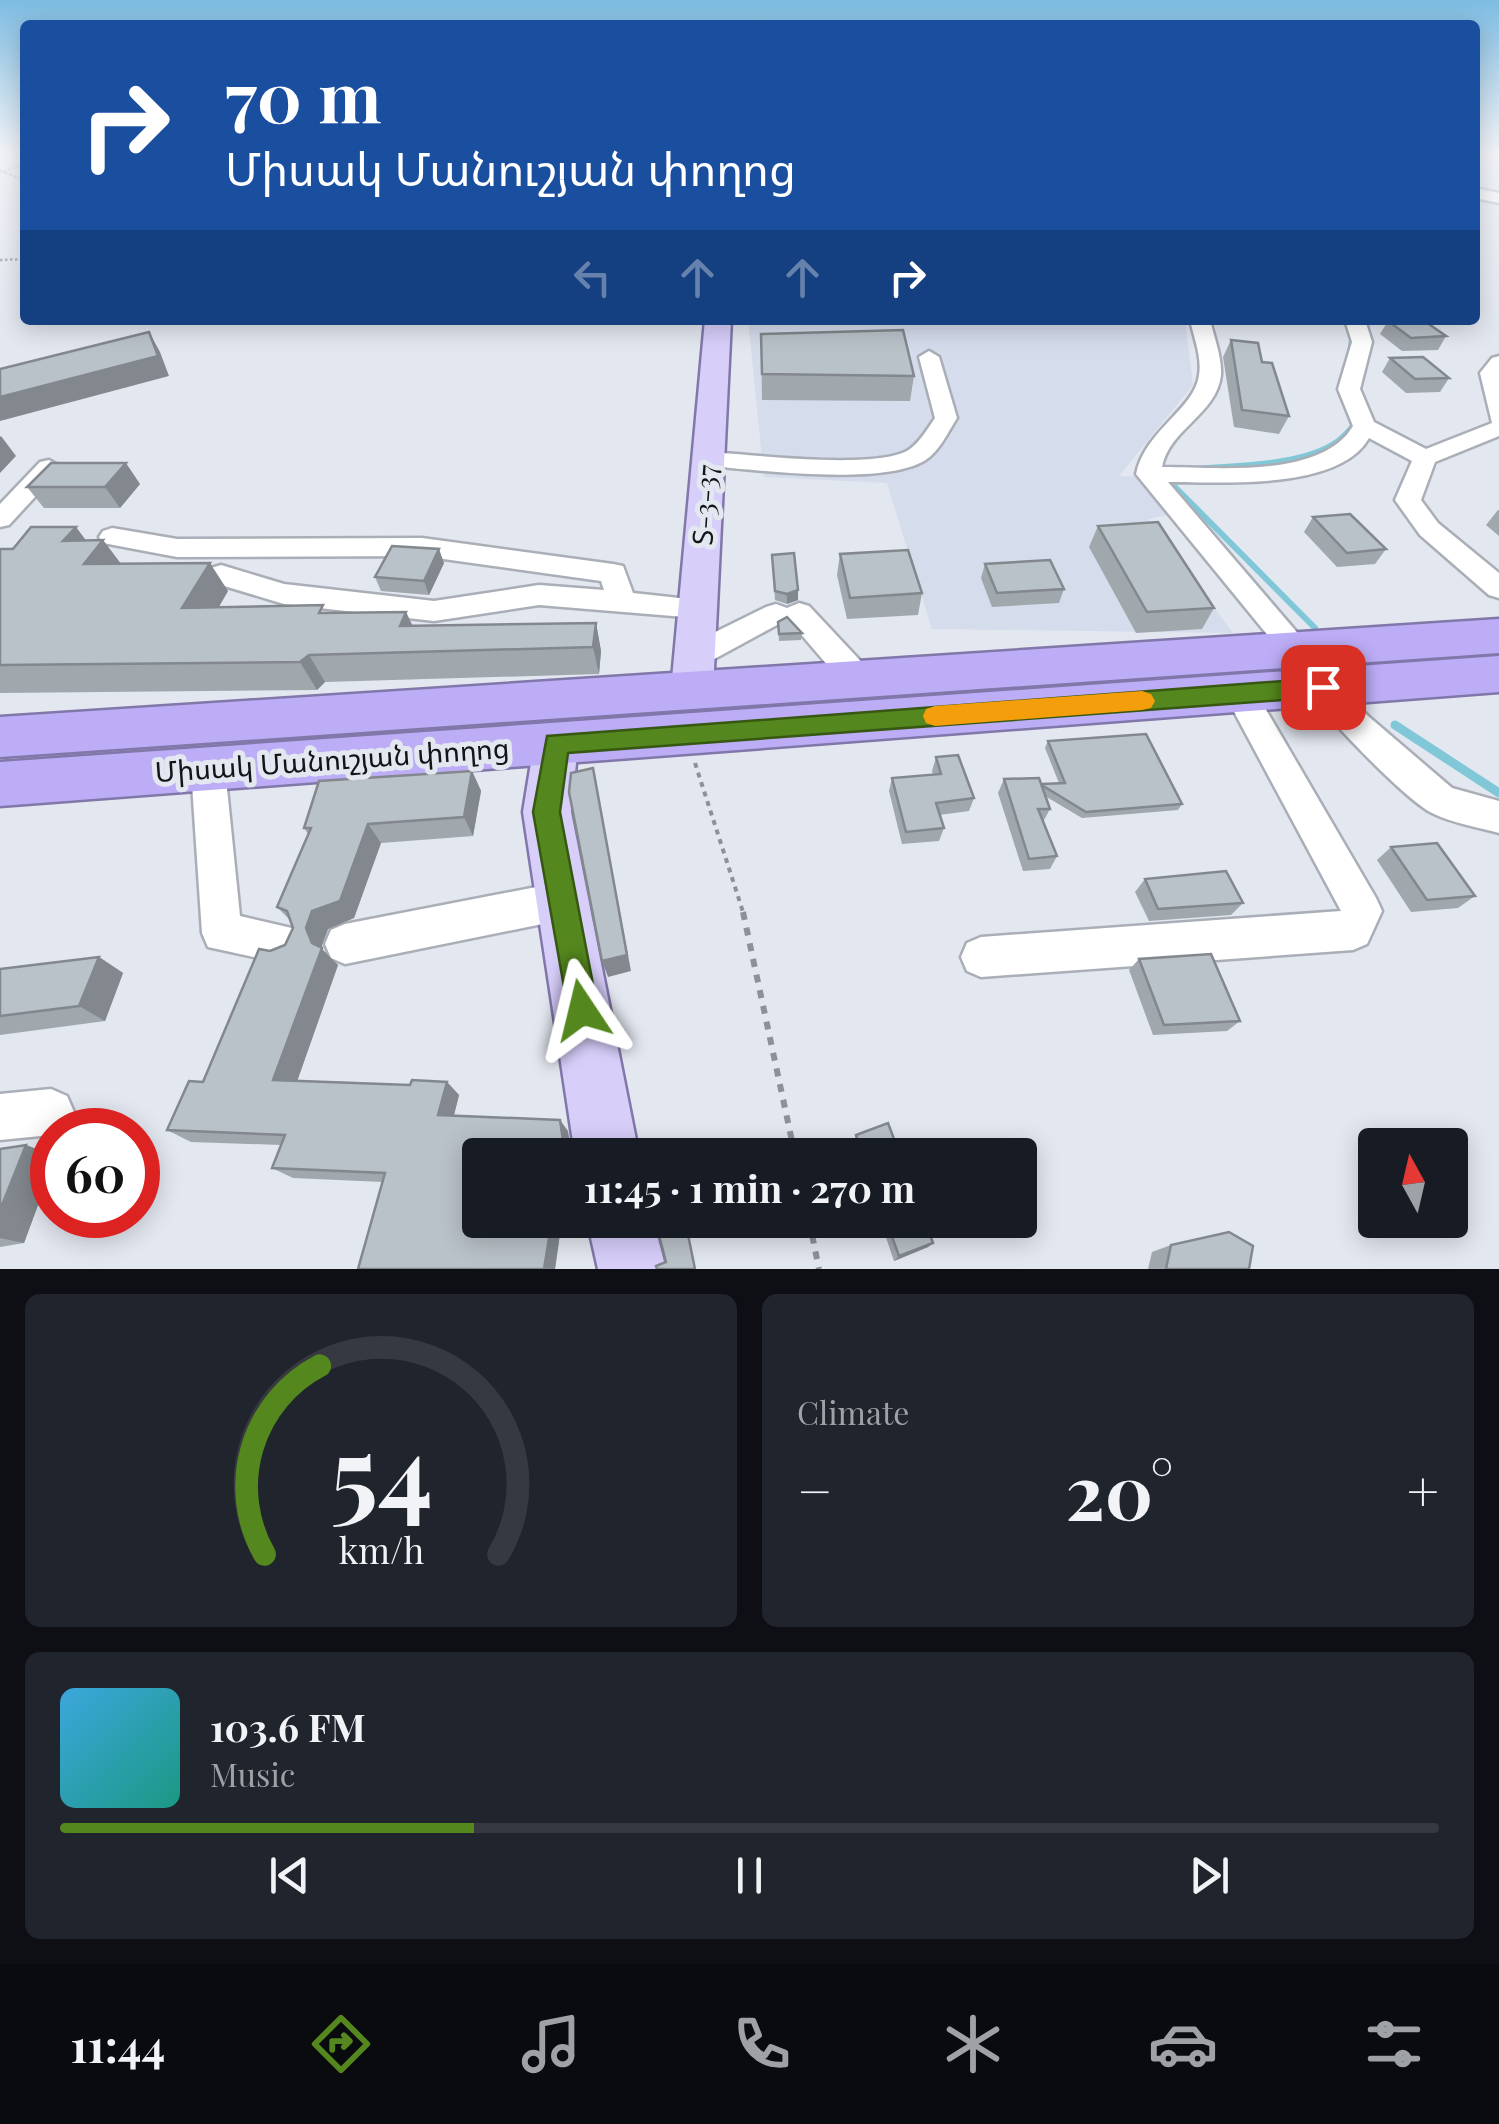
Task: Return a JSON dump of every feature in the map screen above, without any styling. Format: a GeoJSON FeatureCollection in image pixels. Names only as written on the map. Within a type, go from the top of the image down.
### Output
{"type":"FeatureCollection","features":[{"type":"Feature","properties":{"kind":"highway"},"geometry":{"type":"LineString","coordinates":[[1310,669],[1499,636]]}},
{"type":"Feature","properties":{"kind":"highway"},"geometry":{"type":"LineString","coordinates":[[1310,669],[1499,674]]}},
{"type":"Feature","properties":{"kind":"highway","name":"Միսակ Մանուշյան փողոց"},"geometry":{"type":"LineString","coordinates":[[0,784],[556,744],[693,693],[1240,694],[1310,669]]}},
{"type":"Feature","properties":{"kind":"highway","name":"Միսակ Մանուշյան փողոց"},"geometry":{"type":"LineString","coordinates":[[0,737],[858,679],[941,694],[1310,669]]}},
{"type":"Feature","properties":{"kind":"main road","name":"Տ-3-37"},"geometry":{"type":"LineString","coordinates":[[693,693],[718,325]]}},
{"type":"Feature","properties":{"kind":"main road"},"geometry":{"type":"LineString","coordinates":[[556,744],[547,812],[604,1138]]}},
{"type":"Feature","properties":{"kind":"main road"},"geometry":{"type":"LineString","coordinates":[[624,1238],[632,1269]]}},
{"type":"Feature","properties":{"kind":"street"},"geometry":{"type":"LineString","coordinates":[[1201,325],[1210,378],[1202,394],[1149,453],[1148,474],[1356,725],[1441,801],[1499,817]]}},
{"type":"Feature","properties":{"kind":"street"},"geometry":{"type":"LineString","coordinates":[[1357,325],[1362,342],[1350,389],[1364,426],[1425,458]]}},
{"type":"Feature","properties":{"kind":"street"},"geometry":{"type":"LineString","coordinates":[[708,459],[899,464],[918,455],[946,418],[928,358]]}},
{"type":"Feature","properties":{"kind":"street"},"geometry":{"type":"LineString","coordinates":[[1499,362],[1491,373],[1499,418]]}},
{"type":"Feature","properties":{"kind":"street"},"geometry":{"type":"LineString","coordinates":[[1148,474],[1242,474],[1311,467],[1351,448],[1364,426]]}},
{"type":"Feature","properties":{"kind":"street"},"geometry":{"type":"LineString","coordinates":[[1499,428],[1425,458],[1408,500],[1429,530],[1499,588]]}},
{"type":"Feature","properties":{"kind":"street"},"geometry":{"type":"LineString","coordinates":[[0,519],[49,468]]}},
{"type":"Feature","properties":{"kind":"street"},"geometry":{"type":"LineString","coordinates":[[112,537],[177,548],[422,547],[541,561],[613,573],[621,600]]}},
{"type":"Feature","properties":{"kind":"street"},"geometry":{"type":"LineString","coordinates":[[221,574],[284,594],[434,611],[539,595],[697,608]]}},
{"type":"Feature","properties":{"kind":"street"},"geometry":{"type":"LineString","coordinates":[[693,693],[788,613],[858,679]]}},
{"type":"Feature","properties":{"kind":"street"},"geometry":{"type":"LineString","coordinates":[[981,958],[1353,930],[1362,911],[1240,694]]}},
{"type":"Feature","properties":{"kind":"street"},"geometry":{"type":"LineString","coordinates":[[208,769],[222,934],[286,944]]}},
{"type":"Feature","properties":{"kind":"street"},"geometry":{"type":"LineString","coordinates":[[345,944],[562,900]]}},
{"type":"Feature","properties":{"kind":"street"},"geometry":{"type":"LineString","coordinates":[[0,1117],[30,1114]]}},
{"type":"Feature","properties":{"kind":"path"},"geometry":{"type":"LineString","coordinates":[[693,693],[696,769],[740,897],[791,1138]]}},
{"type":"Feature","properties":{"kind":"path"},"geometry":{"type":"LineString","coordinates":[[813,1238],[819,1269]]}},
{"type":"Feature","properties":{"kind":"shaded area"},"geometry":{"type":"Polygon","coordinates":[[[749,325],[1186,325],[1193,385],[1119,476],[1144,477],[1167,515],[1148,519],[1233,633],[932,629],[887,483],[764,477],[749,325]]]}},
{"type":"Feature","properties":{"kind":"shaded area"},"geometry":{"type":"Polygon","coordinates":[[[1499,650],[1499,659],[998,696],[994,685],[1499,650]]]}},
{"type":"Feature","properties":{"kind":"shaded area"},"geometry":{"type":"Polygon","coordinates":[[[892,693],[895,704],[16,766],[23,754],[892,693]]]}},
{"type":"Feature","properties":{"kind":"building"},"geometry":{"type":"Polygon","coordinates":[[[1393,325],[1430,325],[1446,336],[1411,338],[1393,325]]]}},
{"type":"Feature","properties":{"kind":"building"},"geometry":{"type":"Polygon","coordinates":[[[903,330],[914,376],[762,374],[761,334],[903,330]]]}},
{"type":"Feature","properties":{"kind":"building"},"geometry":{"type":"Polygon","coordinates":[[[149,332],[158,356],[0,397],[0,369],[149,332]]]}},
{"type":"Feature","properties":{"kind":"building"},"geometry":{"type":"Polygon","coordinates":[[[1231,340],[1258,343],[1262,362],[1272,363],[1289,416],[1242,410],[1231,340]]]}},
{"type":"Feature","properties":{"kind":"building"},"geometry":{"type":"Polygon","coordinates":[[[1423,357],[1449,378],[1415,379],[1390,358],[1423,357]]]}},
{"type":"Feature","properties":{"kind":"building"},"geometry":{"type":"Polygon","coordinates":[[[51,463],[126,463],[105,487],[27,487],[51,463]]]}},
{"type":"Feature","properties":{"kind":"building"},"geometry":{"type":"Polygon","coordinates":[[[1350,514],[1386,549],[1347,553],[1313,517],[1350,514]]]}},
{"type":"Feature","properties":{"kind":"building"},"geometry":{"type":"Polygon","coordinates":[[[1158,522],[1214,608],[1147,612],[1098,526],[1158,522]]]}},
{"type":"Feature","properties":{"kind":"building"},"geometry":{"type":"Polygon","coordinates":[[[31,527],[76,527],[63,541],[103,540],[84,564],[210,563],[182,608],[323,605],[319,613],[406,612],[400,626],[596,623],[593,647],[309,655],[300,662],[0,665],[0,549],[13,549],[31,527]]]}},
{"type":"Feature","properties":{"kind":"building"},"geometry":{"type":"Polygon","coordinates":[[[392,546],[439,549],[424,581],[375,577],[392,546]]]}},
{"type":"Feature","properties":{"kind":"building"},"geometry":{"type":"Polygon","coordinates":[[[908,550],[922,593],[850,598],[840,554],[908,550]]]}},
{"type":"Feature","properties":{"kind":"building"},"geometry":{"type":"Polygon","coordinates":[[[794,553],[798,590],[787,594],[775,591],[772,555],[794,553]]]}},
{"type":"Feature","properties":{"kind":"building"},"geometry":{"type":"Polygon","coordinates":[[[1050,560],[1064,589],[997,593],[985,564],[1050,560]]]}},
{"type":"Feature","properties":{"kind":"building"},"geometry":{"type":"Polygon","coordinates":[[[787,617],[802,633],[779,634],[778,622],[787,617]]]}},
{"type":"Feature","properties":{"kind":"building"},"geometry":{"type":"Polygon","coordinates":[[[1146,734],[1182,804],[1086,812],[1040,784],[1065,783],[1048,741],[1146,734]]]}},
{"type":"Feature","properties":{"kind":"building"},"geometry":{"type":"Polygon","coordinates":[[[958,755],[974,798],[936,803],[944,828],[906,832],[892,778],[941,774],[936,757],[958,755]]]}},
{"type":"Feature","properties":{"kind":"building"},"geometry":{"type":"Polygon","coordinates":[[[593,768],[627,955],[602,961],[569,792],[571,773],[593,768]]]}},
{"type":"Feature","properties":{"kind":"building"},"geometry":{"type":"Polygon","coordinates":[[[472,771],[464,817],[368,824],[340,901],[312,911],[306,928],[312,943],[322,948],[273,1080],[410,1085],[412,1080],[447,1082],[438,1115],[560,1120],[563,1138],[462,1138],[462,1238],[549,1238],[544,1269],[358,1269],[385,1173],[272,1168],[285,1135],[167,1130],[189,1081],[203,1082],[259,949],[270,951],[285,945],[293,928],[287,911],[277,907],[311,828],[304,828],[319,781],[472,771]]]}},
{"type":"Feature","properties":{"kind":"building"},"geometry":{"type":"Polygon","coordinates":[[[1039,778],[1050,809],[1038,809],[1057,856],[1029,859],[1004,779],[1039,778]]]}},
{"type":"Feature","properties":{"kind":"building"},"geometry":{"type":"Polygon","coordinates":[[[1437,843],[1475,896],[1427,900],[1391,847],[1437,843]]]}},
{"type":"Feature","properties":{"kind":"building"},"geometry":{"type":"Polygon","coordinates":[[[1226,871],[1243,903],[1158,909],[1145,879],[1226,871]]]}},
{"type":"Feature","properties":{"kind":"building"},"geometry":{"type":"Polygon","coordinates":[[[1211,954],[1240,1021],[1164,1025],[1139,959],[1211,954]]]}},
{"type":"Feature","properties":{"kind":"building"},"geometry":{"type":"Polygon","coordinates":[[[99,957],[79,1006],[0,1016],[0,969],[99,957]]]}},
{"type":"Feature","properties":{"kind":"building"},"geometry":{"type":"Polygon","coordinates":[[[888,1123],[894,1138],[857,1138],[856,1135],[888,1123]]]}},
{"type":"Feature","properties":{"kind":"building"},"geometry":{"type":"Polygon","coordinates":[[[26,1145],[0,1210],[0,1149],[26,1145]]]}},
{"type":"Feature","properties":{"kind":"building"},"geometry":{"type":"Polygon","coordinates":[[[1229,1232],[1253,1246],[1249,1269],[1166,1269],[1171,1245],[1229,1232]]]}},
{"type":"Feature","properties":{"kind":"building"},"geometry":{"type":"Polygon","coordinates":[[[660,1238],[689,1238],[695,1269],[657,1269],[666,1262],[660,1238]]]}},
{"type":"Feature","properties":{"kind":"building"},"geometry":{"type":"Polygon","coordinates":[[[892,1238],[931,1238],[933,1243],[899,1256],[892,1238]]]}},
{"type":"Feature","properties":{"kind":"waterway"},"geometry":{"type":"LineString","coordinates":[[1348,325],[1352,336],[1349,357]]}},
{"type":"Feature","properties":{"kind":"waterway"},"geometry":{"type":"LineString","coordinates":[[1347,433],[1353,425],[1351,419]]}},
{"type":"Feature","properties":{"kind":"waterway"},"geometry":{"type":"LineString","coordinates":[[1195,469],[1298,458],[1318,452],[1347,433]]}},
{"type":"Feature","properties":{"kind":"waterway"},"geometry":{"type":"LineString","coordinates":[[1176,488],[1315,628]]}},
{"type":"Feature","properties":{"kind":"waterway"},"geometry":{"type":"LineString","coordinates":[[1395,725],[1499,793]]}},
{"type":"Feature","properties":{"kind":"slow traffic"},"geometry":{"type":"LineString","coordinates":[[935,716],[1142,701]]}},
{"type":"Feature","properties":{"kind":"route"},"geometry":{"type":"LineString","coordinates":[[582,1010],[547,812],[556,744],[1323,687]]}}]}
